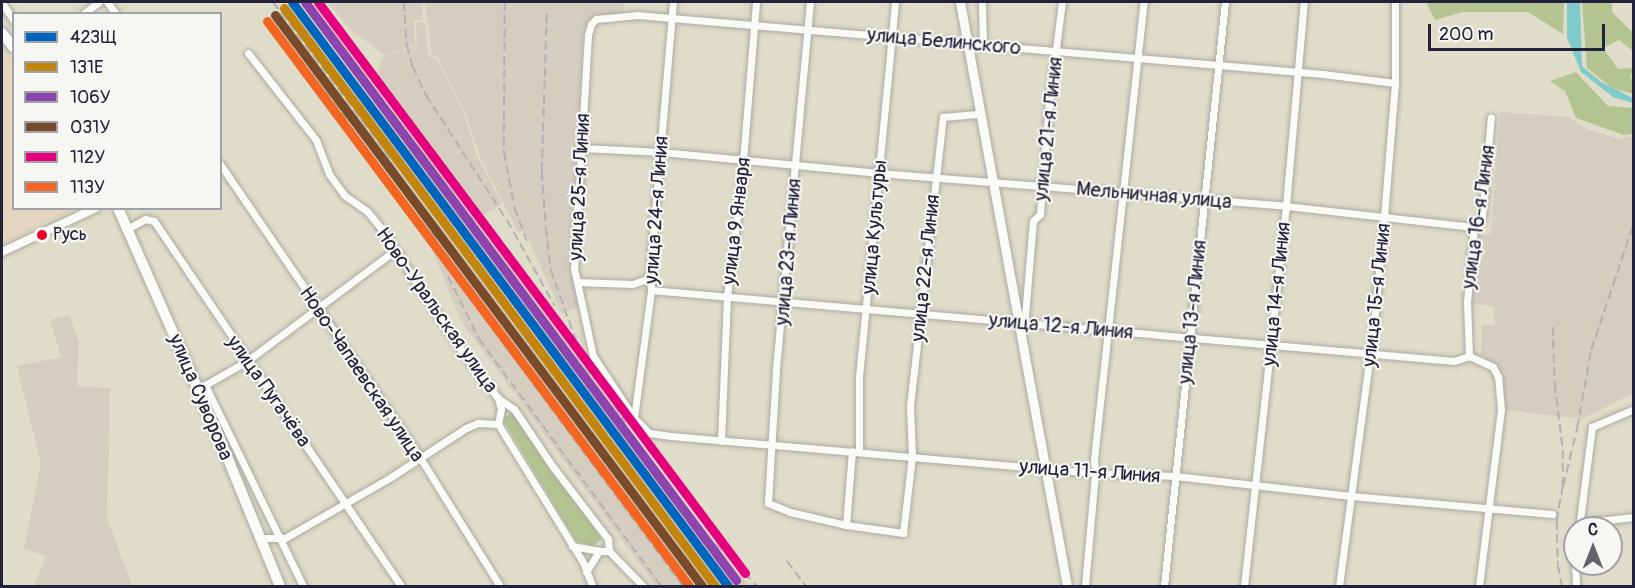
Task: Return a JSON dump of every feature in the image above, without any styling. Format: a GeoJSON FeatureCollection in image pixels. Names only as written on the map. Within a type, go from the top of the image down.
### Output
{"type":"FeatureCollection","features":[{"type":"Feature","properties":{"kind":"main road"},"geometry":{"type":"LineString","coordinates":[[960,2],[993,181]]}},
{"type":"Feature","properties":{"kind":"main road"},"geometry":{"type":"LineString","coordinates":[[2,33],[12,46]]}},
{"type":"Feature","properties":{"kind":"main road","name":"улица 21-я Линия"},"geometry":{"type":"LineString","coordinates":[[993,181],[1067,586]]}},
{"type":"Feature","properties":{"kind":"main road","name":"улица Суворова"},"geometry":{"type":"LineString","coordinates":[[119,210],[201,387],[280,586]]}},
{"type":"Feature","properties":{"kind":"street"},"geometry":{"type":"LineString","coordinates":[[86,12],[99,2]]}},
{"type":"Feature","properties":{"kind":"street","name":"улица 24-я Линия"},"geometry":{"type":"LineString","coordinates":[[634,418],[651,290],[650,278],[662,152],[662,113],[673,2]]}},
{"type":"Feature","properties":{"kind":"street","name":"улица 9 Января"},"geometry":{"type":"LineString","coordinates":[[721,441],[727,296],[743,161],[756,2]]}},
{"type":"Feature","properties":{"kind":"street","name":"улица 23-я Линия"},"geometry":{"type":"LineString","coordinates":[[810,2],[768,503],[790,512],[846,525]]}},
{"type":"Feature","properties":{"kind":"street","name":"улица Культуры"},"geometry":{"type":"LineString","coordinates":[[846,525],[855,452],[859,377],[895,2]]}},
{"type":"Feature","properties":{"kind":"street"},"geometry":{"type":"LineString","coordinates":[[982,2],[983,45]]}},
{"type":"Feature","properties":{"kind":"street","name":"улица 21-я Линия"},"geometry":{"type":"LineString","coordinates":[[1019,323],[1025,316],[1033,221],[1040,214],[1062,2]]}},
{"type":"Feature","properties":{"kind":"street"},"geometry":{"type":"LineString","coordinates":[[1085,586],[1095,473],[1094,459],[1110,330],[1124,192],[1123,178],[1144,2]]}},
{"type":"Feature","properties":{"kind":"street","name":"улица 13-я Линия"},"geometry":{"type":"LineString","coordinates":[[1164,586],[1225,2]]}},
{"type":"Feature","properties":{"kind":"street","name":"улица 14-я Линия"},"geometry":{"type":"LineString","coordinates":[[1244,586],[1286,206],[1304,2]]}},
{"type":"Feature","properties":{"kind":"street","name":"улица 15-я Линия"},"geometry":{"type":"LineString","coordinates":[[1339,586],[1384,217],[1395,83],[1395,2]]}},
{"type":"Feature","properties":{"kind":"street"},"geometry":{"type":"LineString","coordinates":[[2,3],[12,18]]}},
{"type":"Feature","properties":{"kind":"street","name":"улица 25-я Линия"},"geometry":{"type":"LineString","coordinates":[[634,418],[593,356],[574,268],[583,148],[585,79],[591,24],[601,18],[638,15],[671,18]]}},
{"type":"Feature","properties":{"kind":"street","name":"улица Белинского"},"geometry":{"type":"LineString","coordinates":[[671,18],[1298,72],[1395,83]]}},
{"type":"Feature","properties":{"kind":"street","name":"Ново-Уральская улица"},"geometry":{"type":"LineString","coordinates":[[248,53],[316,140],[329,174],[344,195],[367,211],[443,319],[461,350],[498,398],[501,409],[498,424]]}},
{"type":"Feature","properties":{"kind":"street","name":"улица 22-я Линия"},"geometry":{"type":"LineString","coordinates":[[846,525],[903,533],[912,456],[910,406],[943,117],[980,114]]}},
{"type":"Feature","properties":{"kind":"street","name":"улица 16-я Линия"},"geometry":{"type":"LineString","coordinates":[[1469,356],[1467,302],[1474,227],[1482,217],[1491,117]]}},
{"type":"Feature","properties":{"kind":"street","name":"Мельничная улица"},"geometry":{"type":"LineString","coordinates":[[583,148],[662,152],[879,173],[1286,206],[1474,227]]}},
{"type":"Feature","properties":{"kind":"street","name":"Ново-Чапаевская улица"},"geometry":{"type":"LineString","coordinates":[[222,167],[419,456],[500,586]]}},
{"type":"Feature","properties":{"kind":"street"},"geometry":{"type":"LineString","coordinates":[[2,252],[92,210]]}},
{"type":"Feature","properties":{"kind":"street","name":"улица Пугачёва"},"geometry":{"type":"LineString","coordinates":[[127,230],[145,219],[154,220],[401,586]]}},
{"type":"Feature","properties":{"kind":"street"},"geometry":{"type":"LineString","coordinates":[[303,586],[201,387],[248,361],[394,251]]}},
{"type":"Feature","properties":{"kind":"street"},"geometry":{"type":"LineString","coordinates":[[577,282],[632,284],[650,278]]}},
{"type":"Feature","properties":{"kind":"street","name":"улица 12-я Линия"},"geometry":{"type":"LineString","coordinates":[[651,290],[1454,362],[1469,356]]}},
{"type":"Feature","properties":{"kind":"street"},"geometry":{"type":"LineString","coordinates":[[1469,356],[1493,367],[1498,377],[1501,410],[1479,586]]}},
{"type":"Feature","properties":{"kind":"street"},"geometry":{"type":"LineString","coordinates":[[498,398],[514,409],[553,467],[608,539],[609,551],[642,586]]}},
{"type":"Feature","properties":{"kind":"street"},"geometry":{"type":"LineString","coordinates":[[1580,516],[1592,427],[1634,410]]}},
{"type":"Feature","properties":{"kind":"street","name":"улица 11-я Линия"},"geometry":{"type":"LineString","coordinates":[[634,418],[649,433],[721,441],[1095,473],[1175,476],[1350,496],[1552,514]]}},
{"type":"Feature","properties":{"kind":"street"},"geometry":{"type":"LineString","coordinates":[[261,538],[285,537],[390,477],[419,456],[466,428],[478,423],[498,424],[572,546],[592,586]]}},
{"type":"Feature","properties":{"kind":"street"},"geometry":{"type":"LineString","coordinates":[[572,546],[609,551]]}},
{"type":"Feature","properties":{"kind":"street"},"geometry":{"type":"LineString","coordinates":[[586,572],[599,551]]}},
{"type":"Feature","properties":{"kind":"shaded area"},"geometry":{"type":"Polygon","coordinates":[[[327,2],[422,2],[423,20],[414,20],[415,45],[385,55],[350,29],[327,2]]]}},
{"type":"Feature","properties":{"kind":"shaded area"},"geometry":{"type":"Polygon","coordinates":[[[425,2],[624,2],[623,13],[605,18],[595,15],[583,33],[569,270],[581,306],[562,314],[525,232],[518,232],[479,155],[466,114],[437,56],[431,55],[425,2]]]}},
{"type":"Feature","properties":{"kind":"shaded area"},"geometry":{"type":"Polygon","coordinates":[[[416,22],[425,22],[429,57],[436,58],[465,116],[476,154],[502,204],[481,216],[389,97],[377,72],[384,56],[417,46],[416,22]]]}},
{"type":"Feature","properties":{"kind":"shaded area"},"geometry":{"type":"Polygon","coordinates":[[[2,46],[12,60],[12,210],[72,210],[2,244],[2,46]]]}},
{"type":"Feature","properties":{"kind":"shaded area"},"geometry":{"type":"Polygon","coordinates":[[[370,85],[557,314],[678,507],[750,586],[656,586],[461,321],[416,210],[346,104],[370,85]]]}},
{"type":"Feature","properties":{"kind":"shaded area"},"geometry":{"type":"Polygon","coordinates":[[[1500,112],[1569,117],[1584,128],[1619,139],[1633,136],[1633,393],[1582,419],[1505,410],[1497,367],[1481,354],[1482,325],[1495,325],[1493,306],[1471,304],[1479,235],[1491,234],[1500,112]]]}},
{"type":"Feature","properties":{"kind":"shaded area"},"geometry":{"type":"Polygon","coordinates":[[[69,315],[79,342],[77,386],[110,388],[107,517],[132,586],[34,586],[46,556],[24,549],[41,463],[17,366],[61,357],[50,320],[69,315]]]}},
{"type":"Feature","properties":{"kind":"green space"},"geometry":{"type":"Polygon","coordinates":[[[1426,2],[1564,2],[1563,34],[1528,12],[1463,12],[1435,20],[1426,2]]]}},
{"type":"Feature","properties":{"kind":"green space"},"geometry":{"type":"Polygon","coordinates":[[[1582,2],[1612,2],[1612,12],[1633,33],[1633,51],[1619,40],[1603,48],[1618,69],[1633,68],[1630,79],[1633,79],[1633,94],[1612,88],[1587,68],[1582,2]]]}},
{"type":"Feature","properties":{"kind":"green space"},"geometry":{"type":"Polygon","coordinates":[[[1576,72],[1608,106],[1633,108],[1633,134],[1624,135],[1576,118],[1565,91],[1550,81],[1576,72]]]}},
{"type":"Feature","properties":{"kind":"green space"},"geometry":{"type":"Polygon","coordinates":[[[513,412],[602,539],[593,546],[576,541],[502,418],[513,412]]]}},
{"type":"Feature","properties":{"kind":"water"},"geometry":{"type":"Polygon","coordinates":[[[1567,2],[1580,2],[1582,66],[1601,82],[1633,98],[1633,103],[1613,97],[1581,72],[1567,38],[1567,2]]]}},
{"type":"Feature","properties":{"kind":"railway"},"geometry":{"type":"LineString","coordinates":[[273,2],[385,151],[469,297],[683,586]]}},
{"type":"Feature","properties":{"kind":"railway"},"geometry":{"type":"LineString","coordinates":[[303,2],[739,586]]}},
{"type":"Feature","properties":{"kind":"railway"},"geometry":{"type":"LineString","coordinates":[[404,2],[407,45],[413,67],[426,95],[507,220],[555,306]]}},
{"type":"Feature","properties":{"kind":"railway"},"geometry":{"type":"LineString","coordinates":[[505,2],[504,152],[515,208],[527,241]]}},
{"type":"Feature","properties":{"kind":"railway"},"geometry":{"type":"LineString","coordinates":[[272,14],[347,119]]}},
{"type":"Feature","properties":{"kind":"railway"},"geometry":{"type":"LineString","coordinates":[[547,14],[542,172],[546,228],[551,270],[576,340]]}},
{"type":"Feature","properties":{"kind":"railway"},"geometry":{"type":"LineString","coordinates":[[448,181],[563,333],[594,379]]}},
{"type":"Feature","properties":{"kind":"railway"},"geometry":{"type":"LineString","coordinates":[[1563,486],[1577,428],[1591,350],[1633,225]]}},
{"type":"Feature","properties":{"kind":"railway"},"geometry":{"type":"LineString","coordinates":[[448,276],[479,339],[661,586]]}},
{"type":"Feature","properties":{"kind":"railway"},"geometry":{"type":"LineString","coordinates":[[1553,327],[1555,384],[1563,450],[1563,486],[1557,521],[1558,565],[1562,586]]}},
{"type":"Feature","properties":{"kind":"railway"},"geometry":{"type":"LineString","coordinates":[[594,371],[625,422]]}},
{"type":"Feature","properties":{"kind":"railway"},"geometry":{"type":"LineString","coordinates":[[716,544],[757,586]]}},
{"type":"Feature","properties":{"kind":"railway"},"geometry":{"type":"LineString","coordinates":[[787,561],[806,586]]}},
{"type":"Feature","properties":{"kind":"transit line","name":"423Щ"},"geometry":{"type":"LineString","coordinates":[[292,2],[728,586]]}},
{"type":"Feature","properties":{"kind":"transit line","name":"106У"},"geometry":{"type":"LineString","coordinates":[[305,2],[736,580]]}},
{"type":"Feature","properties":{"kind":"transit line","name":"112У"},"geometry":{"type":"LineString","coordinates":[[318,2],[745,573]]}},
{"type":"Feature","properties":{"kind":"transit line","name":"131Е"},"geometry":{"type":"LineString","coordinates":[[284,8],[715,586]]}},
{"type":"Feature","properties":{"kind":"transit line","name":"031У"},"geometry":{"type":"LineString","coordinates":[[275,15],[702,586]]}},
{"type":"Feature","properties":{"kind":"transit line","name":"113У"},"geometry":{"type":"LineString","coordinates":[[267,21],[689,586]]}},
{"type":"Feature","properties":{"kind":"place","name":"Русь"},"geometry":{"type":"Point","coordinates":[42,235]}}]}
